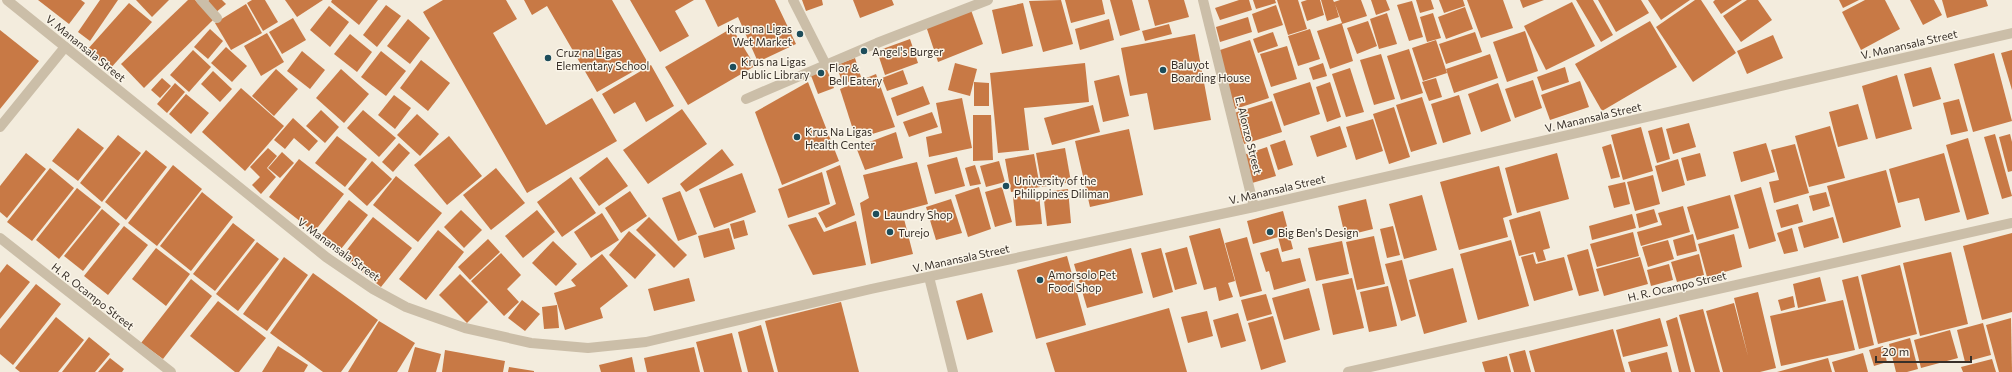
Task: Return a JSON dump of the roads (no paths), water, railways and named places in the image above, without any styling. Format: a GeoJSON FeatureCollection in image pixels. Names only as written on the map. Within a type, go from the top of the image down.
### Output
{"type":"FeatureCollection","features":[{"type":"Feature","properties":{"kind":"street","name":"V. Manansala Street"},"geometry":{"type":"LineString","coordinates":[[7,0],[326,257],[373,289],[406,307],[465,328],[531,343],[588,348],[646,342],[929,277],[1254,207],[2012,33]]}},
{"type":"Feature","properties":{"kind":"street"},"geometry":{"type":"LineString","coordinates":[[201,0],[217,18]]}},
{"type":"Feature","properties":{"kind":"street"},"geometry":{"type":"LineString","coordinates":[[793,0],[826,65]]}},
{"type":"Feature","properties":{"kind":"street"},"geometry":{"type":"LineString","coordinates":[[746,99],[988,0]]}},
{"type":"Feature","properties":{"kind":"street","name":"E. Alonzo Street"},"geometry":{"type":"LineString","coordinates":[[1203,0],[1254,207]]}},
{"type":"Feature","properties":{"kind":"street"},"geometry":{"type":"LineString","coordinates":[[0,127],[65,47]]}},
{"type":"Feature","properties":{"kind":"street","name":"H. R. Ocampo Street"},"geometry":{"type":"LineString","coordinates":[[1348,372],[2012,223]]}},
{"type":"Feature","properties":{"kind":"street","name":"H. R. Ocampo Street"},"geometry":{"type":"LineString","coordinates":[[0,238],[171,372]]}},
{"type":"Feature","properties":{"kind":"street"},"geometry":{"type":"LineString","coordinates":[[929,277],[953,372]]}},
{"type":"Feature","properties":{"kind":"place","name":"Krus na Ligas Wet Market"},"geometry":{"type":"Point","coordinates":[800,34]}},
{"type":"Feature","properties":{"kind":"place","name":"Angel's Burger"},"geometry":{"type":"Point","coordinates":[864,51]}},
{"type":"Feature","properties":{"kind":"place","name":"Cruz na Ligas Elementary School"},"geometry":{"type":"Point","coordinates":[548,58]}},
{"type":"Feature","properties":{"kind":"place","name":"Krus na Ligas Public Library"},"geometry":{"type":"Point","coordinates":[733,67]}},
{"type":"Feature","properties":{"kind":"place","name":"Baluyot Boarding House"},"geometry":{"type":"Point","coordinates":[1163,70]}},
{"type":"Feature","properties":{"kind":"place","name":"Flor & Bell Eatery"},"geometry":{"type":"Point","coordinates":[821,73]}},
{"type":"Feature","properties":{"kind":"place","name":"Krus Na Ligas Health Center"},"geometry":{"type":"Point","coordinates":[797,137]}},
{"type":"Feature","properties":{"kind":"place","name":"University of the Philippines Diliman"},"geometry":{"type":"Point","coordinates":[1006,186]}},
{"type":"Feature","properties":{"kind":"place","name":"Laundry Shop"},"geometry":{"type":"Point","coordinates":[876,214]}},
{"type":"Feature","properties":{"kind":"place","name":"Turejo"},"geometry":{"type":"Point","coordinates":[890,232]}},
{"type":"Feature","properties":{"kind":"place","name":"Big Ben's Design"},"geometry":{"type":"Point","coordinates":[1270,232]}},
{"type":"Feature","properties":{"kind":"place","name":"Amorsolo Pet Food Shop"},"geometry":{"type":"Point","coordinates":[1040,280]}}]}
